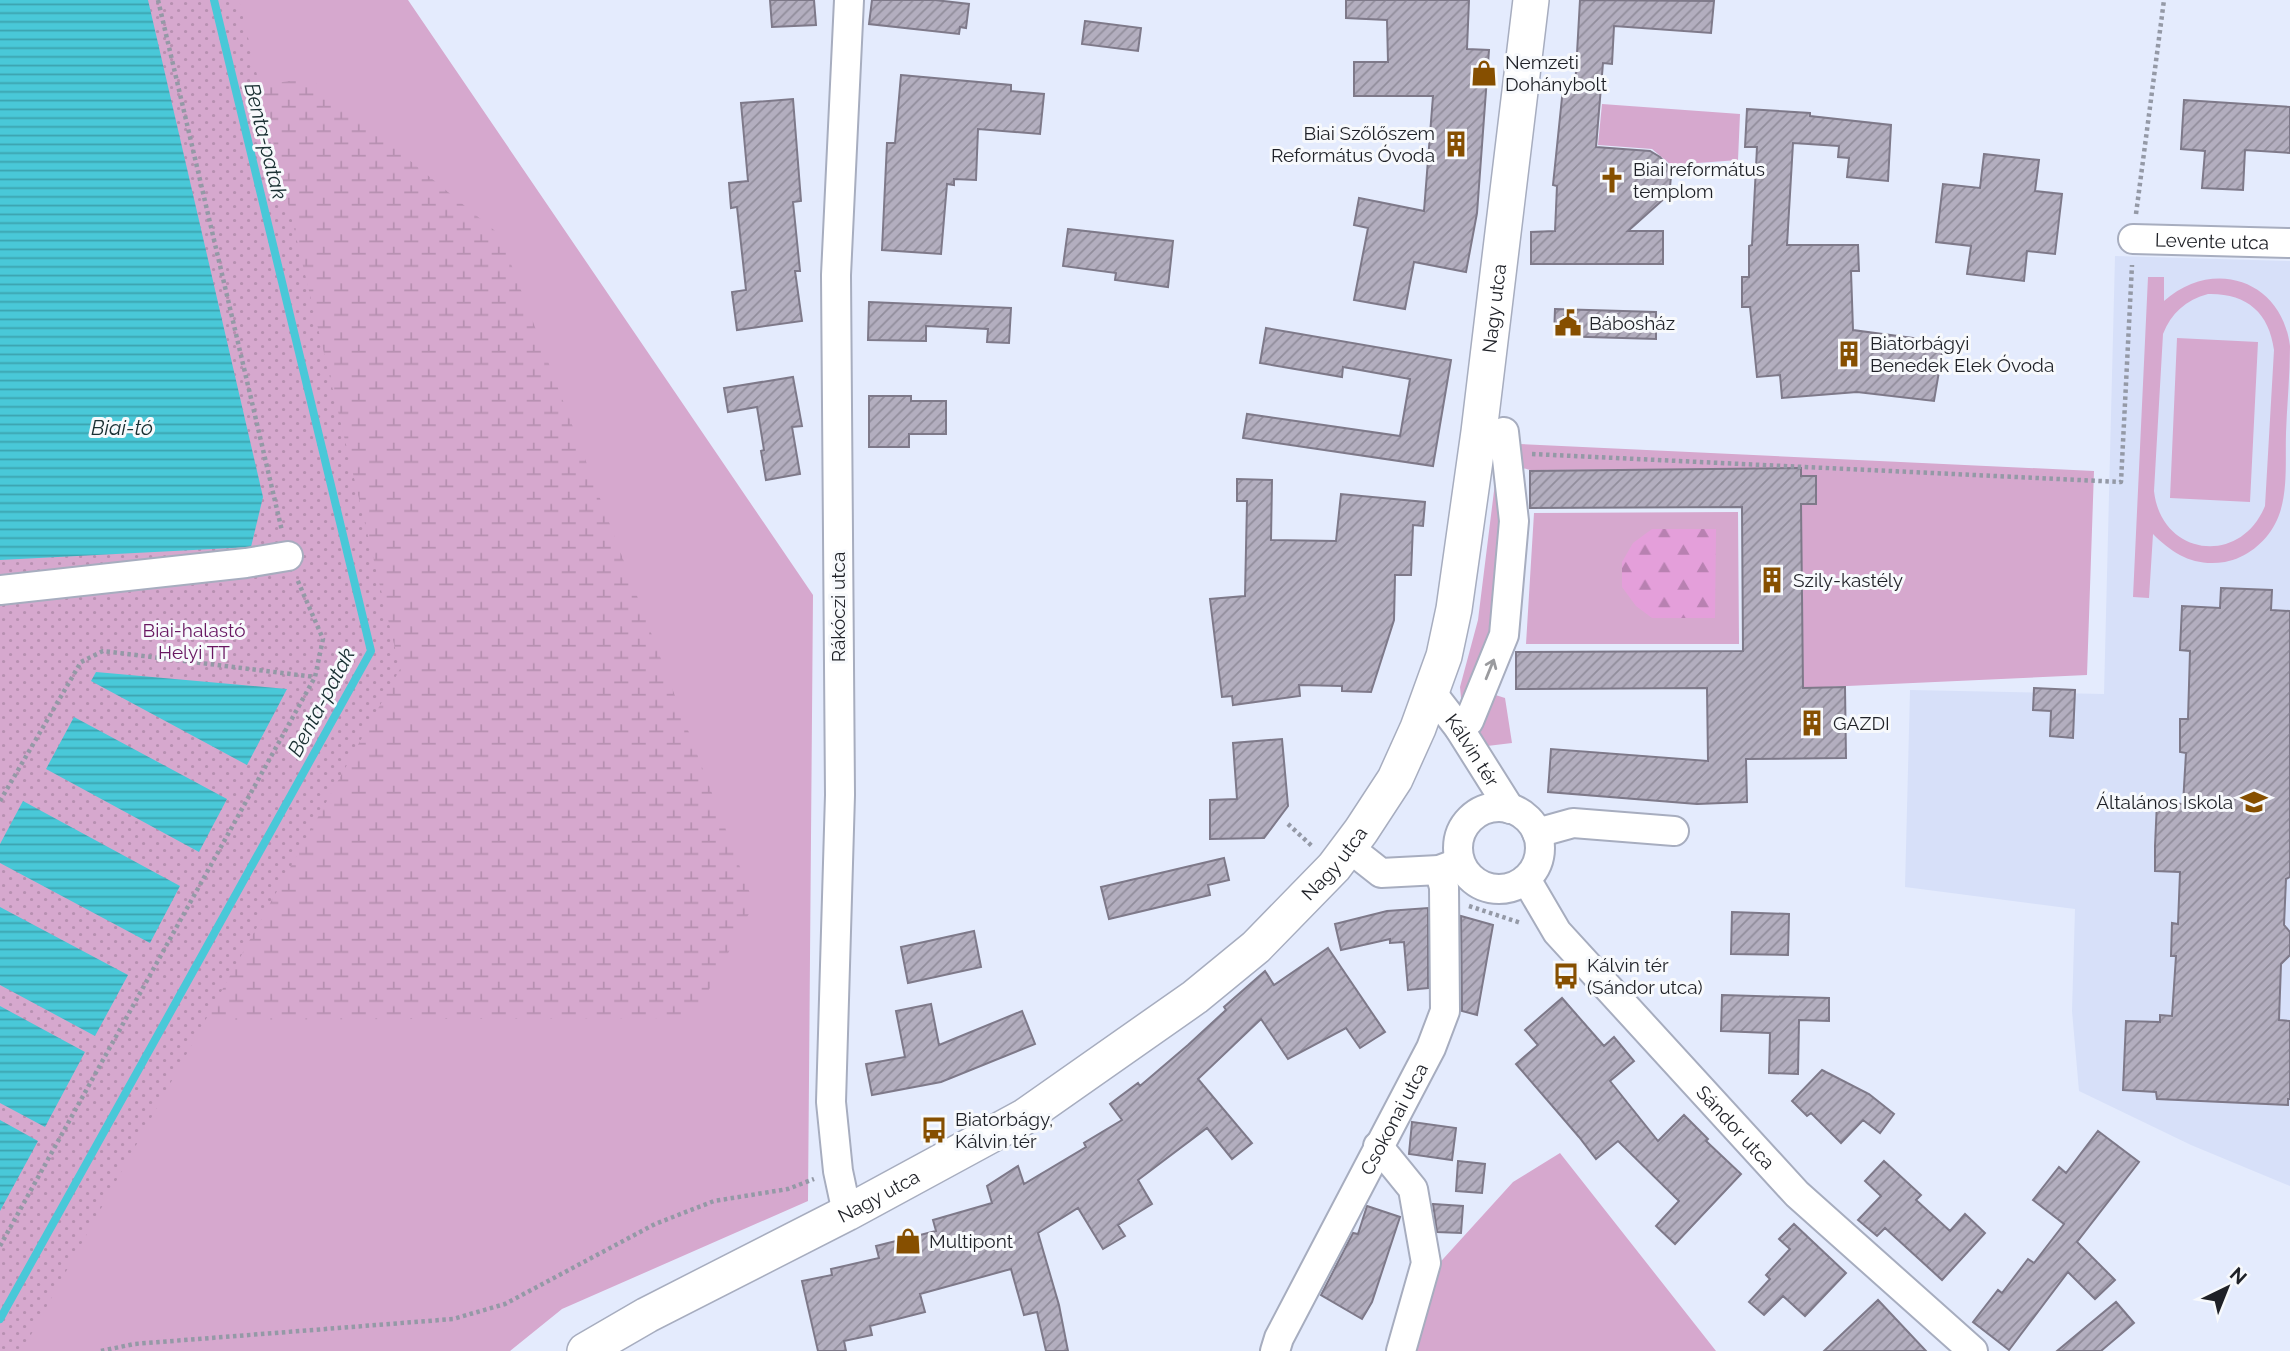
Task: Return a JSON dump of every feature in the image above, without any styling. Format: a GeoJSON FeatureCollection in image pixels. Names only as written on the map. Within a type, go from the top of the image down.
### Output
{"type":"FeatureCollection","features":[{"type":"Feature","properties":{"kind":"main road","name":"Nagy utca"},"geometry":{"type":"LineString","coordinates":[[585,1351],[647,1315],[847,1213],[1024,1117],[1195,997],[1256,947],[1312,891],[1348,847],[1395,779],[1432,693],[1444,656],[1454,609],[1480,419],[1531,0]]}},
{"type":"Feature","properties":{"kind":"street","name":"Rákóczi utca"},"geometry":{"type":"LineString","coordinates":[[847,1213],[838,1171],[831,1102],[839,795],[836,275],[849,0]]}},
{"type":"Feature","properties":{"kind":"street","name":"Levente utca"},"geometry":{"type":"LineString","coordinates":[[2133,239],[2290,243]]}},
{"type":"Feature","properties":{"kind":"street"},"geometry":{"type":"LineString","coordinates":[[1459,728],[1469,721],[1504,635],[1514,521],[1505,443]]}},
{"type":"Feature","properties":{"kind":"street"},"geometry":{"type":"LineString","coordinates":[[0,590],[288,556]]}},
{"type":"Feature","properties":{"kind":"street","name":"Kálvin tér"},"geometry":{"type":"LineString","coordinates":[[1432,693],[1459,728],[1510,809]]}},
{"type":"Feature","properties":{"kind":"street"},"geometry":{"type":"LineString","coordinates":[[1348,847],[1381,873],[1450,866],[1468,874],[1478,883],[1503,889],[1516,886],[1534,870],[1539,858],[1537,833],[1531,822],[1522,814],[1498,807],[1485,809],[1474,815],[1466,824],[1450,866]]}},
{"type":"Feature","properties":{"kind":"street"},"geometry":{"type":"LineString","coordinates":[[1537,833],[1573,824],[1674,831]]}},
{"type":"Feature","properties":{"kind":"street","name":"Csokonai utca"},"geometry":{"type":"LineString","coordinates":[[1275,1351],[1279,1338],[1430,1048],[1445,1012],[1444,887],[1450,866]]}},
{"type":"Feature","properties":{"kind":"street","name":"Sándor utca"},"geometry":{"type":"LineString","coordinates":[[1526,879],[1557,932],[1797,1194],[1973,1351]]}},
{"type":"Feature","properties":{"kind":"street"},"geometry":{"type":"LineString","coordinates":[[1378,1146],[1413,1189],[1426,1263],[1401,1351]]}},
{"type":"Feature","properties":{"kind":"path"},"geometry":{"type":"LineString","coordinates":[[0,1246],[315,677],[323,639],[288,556],[158,0]]}},
{"type":"Feature","properties":{"kind":"path"},"geometry":{"type":"LineString","coordinates":[[1505,443],[2120,482],[2133,239],[2164,0]]}},
{"type":"Feature","properties":{"kind":"path"},"geometry":{"type":"LineString","coordinates":[[0,801],[80,662],[103,651],[315,677]]}},
{"type":"Feature","properties":{"kind":"path"},"geometry":{"type":"LineString","coordinates":[[101,1351],[134,1344],[453,1319],[505,1304],[655,1224],[714,1201],[788,1189],[838,1171]]}},
{"type":"Feature","properties":{"kind":"shaded area"},"geometry":{"type":"Polygon","coordinates":[[[2115,256],[2290,261],[2290,1186],[2191,1145],[2079,1091],[2072,1011],[2075,909],[1905,887],[1910,690],[2104,694],[2115,256]]]}},
{"type":"Feature","properties":{"kind":"green space"},"geometry":{"type":"Polygon","coordinates":[[[0,0],[408,0],[813,595],[808,1201],[562,1309],[510,1351],[0,1351],[0,0]]]}},
{"type":"Feature","properties":{"kind":"green space"},"geometry":{"type":"Polygon","coordinates":[[[0,0],[221,91],[310,78],[500,235],[754,904],[694,1018],[148,1020],[0,572],[0,0]]]}},
{"type":"Feature","properties":{"kind":"green space","name":"Biai-halastó Helyi TT"},"geometry":{"type":"Polygon","coordinates":[[[0,0],[239,0],[400,669],[22,1351],[0,1351],[0,0]]]}},
{"type":"Feature","properties":{"kind":"green space"},"geometry":{"type":"Polygon","coordinates":[[[1602,104],[1740,114],[1738,160],[1671,165],[1652,149],[1598,145],[1602,104]]]}},
{"type":"Feature","properties":{"kind":"green space"},"geometry":{"type":"Polygon","coordinates":[[[2148,277],[2164,277],[2164,301],[2183,288],[2203,280],[2223,278],[2242,282],[2260,291],[2274,305],[2284,323],[2290,346],[2285,480],[2279,514],[2271,531],[2260,543],[2240,557],[2225,562],[2194,561],[2168,548],[2153,534],[2149,598],[2133,597],[2148,277]],[[2208,294],[2186,304],[2170,320],[2163,334],[2154,491],[2160,513],[2171,529],[2186,540],[2203,546],[2221,545],[2238,539],[2253,526],[2265,506],[2274,350],[2267,325],[2261,315],[2244,301],[2208,294]]]}},
{"type":"Feature","properties":{"kind":"green space"},"geometry":{"type":"Polygon","coordinates":[[[2177,338],[2258,342],[2250,502],[2170,498],[2177,338]]]}},
{"type":"Feature","properties":{"kind":"green space"},"geometry":{"type":"Polygon","coordinates":[[[1519,444],[2094,471],[2087,675],[1803,688],[1801,469],[1530,470],[1519,467],[1519,444]]]}},
{"type":"Feature","properties":{"kind":"green space"},"geometry":{"type":"Polygon","coordinates":[[[1495,483],[1504,485],[1486,692],[1505,698],[1512,743],[1479,747],[1463,720],[1460,687],[1478,620],[1495,483]]]}},
{"type":"Feature","properties":{"kind":"green space"},"geometry":{"type":"Polygon","coordinates":[[[1738,512],[1739,644],[1526,644],[1534,513],[1738,512]]]}},
{"type":"Feature","properties":{"kind":"green space"},"geometry":{"type":"Polygon","coordinates":[[[1652,529],[1716,529],[1715,618],[1652,618],[1636,606],[1622,587],[1622,562],[1633,543],[1652,529]]]}},
{"type":"Feature","properties":{"kind":"green space"},"geometry":{"type":"Polygon","coordinates":[[[1560,1153],[1716,1351],[1409,1351],[1434,1269],[1513,1182],[1560,1153]]]}},
{"type":"Feature","properties":{"kind":"water","name":"Biai-tó"},"geometry":{"type":"Polygon","coordinates":[[[0,0],[148,0],[263,497],[251,547],[0,560],[0,0]]]}},
{"type":"Feature","properties":{"kind":"water"},"geometry":{"type":"Polygon","coordinates":[[[96,672],[287,689],[247,765],[91,681],[96,672]]]}},
{"type":"Feature","properties":{"kind":"water"},"geometry":{"type":"Polygon","coordinates":[[[74,717],[227,799],[199,852],[46,769],[74,717]]]}},
{"type":"Feature","properties":{"kind":"water"},"geometry":{"type":"Polygon","coordinates":[[[23,801],[180,886],[150,943],[0,863],[0,844],[23,801]]]}},
{"type":"Feature","properties":{"kind":"water"},"geometry":{"type":"Polygon","coordinates":[[[0,907],[128,975],[95,1036],[0,985],[0,907]]]}},
{"type":"Feature","properties":{"kind":"water"},"geometry":{"type":"Polygon","coordinates":[[[0,1006],[85,1052],[45,1127],[0,1103],[0,1006]]]}},
{"type":"Feature","properties":{"kind":"water"},"geometry":{"type":"Polygon","coordinates":[[[0,1120],[38,1141],[0,1211],[0,1120]]]}},
{"type":"Feature","properties":{"kind":"building"},"geometry":{"type":"Polygon","coordinates":[[[770,0],[814,0],[816,25],[772,27],[770,0]]]}},
{"type":"Feature","properties":{"kind":"building"},"geometry":{"type":"Polygon","coordinates":[[[872,0],[935,0],[969,4],[966,28],[960,27],[959,34],[869,24],[872,0]]]}},
{"type":"Feature","properties":{"kind":"building"},"geometry":{"type":"Polygon","coordinates":[[[1346,0],[1469,0],[1467,49],[1489,50],[1477,213],[1466,272],[1414,262],[1405,309],[1354,300],[1368,228],[1354,225],[1359,198],[1424,211],[1433,96],[1354,96],[1354,62],[1388,62],[1387,20],[1346,18],[1346,0]]]}},
{"type":"Feature","properties":{"kind":"building"},"geometry":{"type":"Polygon","coordinates":[[[1580,0],[1714,1],[1711,33],[1614,26],[1612,64],[1603,63],[1596,147],[1650,151],[1667,165],[1671,176],[1665,198],[1628,231],[1663,231],[1663,264],[1531,264],[1531,232],[1555,231],[1557,186],[1553,185],[1563,88],[1575,89],[1580,0]]]}},
{"type":"Feature","properties":{"kind":"building"},"geometry":{"type":"Polygon","coordinates":[[[1085,21],[1141,28],[1138,51],[1082,44],[1085,21]]]}},
{"type":"Feature","properties":{"kind":"building"},"geometry":{"type":"Polygon","coordinates":[[[901,75],[1011,85],[1011,91],[1044,94],[1040,134],[978,129],[976,180],[954,179],[954,185],[947,184],[941,254],[882,250],[887,143],[895,143],[901,75]]]}},
{"type":"Feature","properties":{"kind":"building"},"geometry":{"type":"Polygon","coordinates":[[[793,99],[801,201],[793,202],[800,271],[795,271],[802,321],[737,330],[732,292],[746,290],[737,207],[731,208],[729,183],[748,181],[741,103],[793,99]]]}},
{"type":"Feature","properties":{"kind":"building"},"geometry":{"type":"Polygon","coordinates":[[[2184,100],[2290,107],[2290,153],[2245,150],[2243,190],[2202,188],[2205,151],[2181,149],[2184,100]]]}},
{"type":"Feature","properties":{"kind":"building"},"geometry":{"type":"Polygon","coordinates":[[[1747,109],[1810,113],[1810,116],[1891,125],[1888,181],[1847,177],[1849,158],[1838,157],[1839,146],[1793,143],[1787,245],[1858,245],[1859,271],[1851,271],[1853,330],[1944,342],[1934,401],[1857,392],[1782,398],[1780,375],[1757,377],[1750,307],[1742,307],[1742,277],[1749,277],[1749,246],[1752,245],[1757,147],[1745,147],[1747,109]]]}},
{"type":"Feature","properties":{"kind":"building"},"geometry":{"type":"Polygon","coordinates":[[[1984,154],[2039,160],[2035,191],[2062,194],[2055,254],[2027,251],[2024,281],[1967,274],[1971,246],[1936,242],[1943,184],[1980,188],[1984,154]]]}},
{"type":"Feature","properties":{"kind":"building"},"geometry":{"type":"Polygon","coordinates":[[[1068,229],[1173,241],[1168,287],[1115,280],[1116,273],[1063,266],[1068,229]]]}},
{"type":"Feature","properties":{"kind":"building"},"geometry":{"type":"Polygon","coordinates":[[[869,302],[1011,308],[1009,343],[987,342],[988,329],[926,326],[926,341],[868,340],[869,302]]]}},
{"type":"Feature","properties":{"kind":"building"},"geometry":{"type":"Polygon","coordinates":[[[1555,309],[1656,312],[1656,339],[1554,336],[1555,309]]]}},
{"type":"Feature","properties":{"kind":"building"},"geometry":{"type":"Polygon","coordinates":[[[1266,328],[1451,360],[1433,466],[1243,438],[1247,414],[1400,436],[1410,379],[1343,367],[1342,377],[1260,363],[1266,328]]]}},
{"type":"Feature","properties":{"kind":"building"},"geometry":{"type":"Polygon","coordinates":[[[793,377],[802,426],[792,427],[800,474],[766,480],[757,407],[728,412],[724,388],[793,377]]]}},
{"type":"Feature","properties":{"kind":"building"},"geometry":{"type":"Polygon","coordinates":[[[869,396],[911,396],[911,401],[946,401],[946,434],[909,434],[909,447],[869,447],[869,396]]]}},
{"type":"Feature","properties":{"kind":"building","name":"Szily-kastély"},"geometry":{"type":"Polygon","coordinates":[[[1801,468],[1801,476],[1816,476],[1816,504],[1801,504],[1803,688],[1845,687],[1846,758],[1746,759],[1747,802],[1697,804],[1548,792],[1551,749],[1708,761],[1707,688],[1516,689],[1516,652],[1743,651],[1742,507],[1530,508],[1530,471],[1801,468]]]}},
{"type":"Feature","properties":{"kind":"building"},"geometry":{"type":"Polygon","coordinates":[[[1237,479],[1272,480],[1271,540],[1336,541],[1341,494],[1425,502],[1423,526],[1413,525],[1411,575],[1395,575],[1394,620],[1371,692],[1342,691],[1342,686],[1299,685],[1300,696],[1233,705],[1232,696],[1222,697],[1210,599],[1245,596],[1247,501],[1237,501],[1237,479]]]}},
{"type":"Feature","properties":{"kind":"building"},"geometry":{"type":"Polygon","coordinates":[[[2221,588],[2272,590],[2271,610],[2290,611],[2290,877],[2286,879],[2284,925],[2290,932],[2290,955],[2281,964],[2279,1020],[2290,1021],[2288,1105],[2157,1099],[2156,1092],[2123,1090],[2126,1021],[2160,1022],[2160,1015],[2172,1016],[2176,956],[2171,956],[2172,923],[2178,924],[2180,872],[2155,871],[2155,846],[2157,802],[2183,804],[2186,753],[2180,752],[2180,719],[2188,719],[2190,651],[2180,650],[2182,606],[2220,608],[2221,588]]]}},
{"type":"Feature","properties":{"kind":"building"},"geometry":{"type":"Polygon","coordinates":[[[2034,688],[2075,690],[2073,738],[2050,736],[2051,711],[2033,710],[2034,688]]]}},
{"type":"Feature","properties":{"kind":"building"},"geometry":{"type":"Polygon","coordinates":[[[1282,739],[1288,806],[1264,838],[1210,839],[1210,800],[1237,799],[1233,743],[1282,739]]]}},
{"type":"Feature","properties":{"kind":"building"},"geometry":{"type":"Polygon","coordinates":[[[1224,858],[1229,880],[1208,885],[1210,895],[1109,919],[1101,887],[1224,858]]]}},
{"type":"Feature","properties":{"kind":"building"},"geometry":{"type":"Polygon","coordinates":[[[1428,908],[1428,988],[1408,990],[1404,942],[1390,943],[1390,939],[1341,950],[1335,924],[1387,911],[1428,908]]]}},
{"type":"Feature","properties":{"kind":"building"},"geometry":{"type":"Polygon","coordinates":[[[1732,912],[1789,914],[1788,955],[1731,954],[1732,912]]]}},
{"type":"Feature","properties":{"kind":"building"},"geometry":{"type":"Polygon","coordinates":[[[1461,916],[1493,925],[1477,1015],[1462,1011],[1461,916]]]}},
{"type":"Feature","properties":{"kind":"building"},"geometry":{"type":"Polygon","coordinates":[[[974,931],[981,967],[908,983],[901,947],[974,931]]]}},
{"type":"Feature","properties":{"kind":"building"},"geometry":{"type":"Polygon","coordinates":[[[1328,948],[1385,1032],[1360,1048],[1346,1028],[1288,1059],[1261,1019],[1198,1079],[1252,1143],[1232,1159],[1207,1128],[1138,1180],[1152,1204],[1118,1225],[1125,1236],[1103,1249],[1078,1208],[1038,1233],[1059,1305],[1068,1351],[1046,1351],[1037,1312],[1024,1315],[1011,1269],[920,1294],[925,1312],[870,1326],[872,1335],[844,1341],[846,1351],[818,1351],[802,1281],[832,1275],[831,1269],[879,1258],[876,1246],[936,1231],[933,1220],[992,1203],[987,1186],[1018,1166],[1024,1184],[1086,1147],[1084,1143],[1122,1120],[1110,1104],[1138,1083],[1140,1086],[1188,1045],[1226,1010],[1224,1007],[1265,971],[1274,985],[1328,948]]]}},
{"type":"Feature","properties":{"kind":"building"},"geometry":{"type":"Polygon","coordinates":[[[1722,995],[1829,998],[1829,1021],[1799,1020],[1798,1074],[1769,1073],[1770,1033],[1721,1031],[1722,995]]]}},
{"type":"Feature","properties":{"kind":"building"},"geometry":{"type":"Polygon","coordinates":[[[1562,998],[1604,1046],[1614,1037],[1634,1061],[1610,1081],[1658,1141],[1684,1115],[1708,1139],[1706,1141],[1741,1174],[1675,1244],[1656,1226],[1679,1201],[1618,1141],[1596,1159],[1516,1064],[1538,1045],[1525,1030],[1562,998]]]}},
{"type":"Feature","properties":{"kind":"building"},"geometry":{"type":"Polygon","coordinates":[[[931,1004],[939,1045],[1022,1011],[1035,1044],[941,1082],[872,1095],[866,1064],[905,1057],[896,1011],[931,1004]]]}},
{"type":"Feature","properties":{"kind":"building"},"geometry":{"type":"Polygon","coordinates":[[[1822,1070],[1869,1094],[1894,1114],[1880,1133],[1863,1120],[1841,1143],[1811,1113],[1807,1116],[1792,1101],[1822,1070]]]}},
{"type":"Feature","properties":{"kind":"building"},"geometry":{"type":"Polygon","coordinates":[[[1412,1122],[1456,1128],[1452,1160],[1409,1154],[1412,1122]]]}},
{"type":"Feature","properties":{"kind":"building"},"geometry":{"type":"Polygon","coordinates":[[[2098,1131],[2139,1162],[2077,1242],[2115,1280],[2095,1299],[2068,1272],[2009,1350],[1973,1322],[1998,1290],[2002,1293],[2028,1259],[2034,1263],[2064,1224],[2033,1200],[2059,1167],[2066,1173],[2098,1131]]]}},
{"type":"Feature","properties":{"kind":"building"},"geometry":{"type":"Polygon","coordinates":[[[1458,1161],[1485,1164],[1482,1193],[1456,1191],[1458,1161]]]}},
{"type":"Feature","properties":{"kind":"building"},"geometry":{"type":"Polygon","coordinates":[[[1884,1161],[1921,1195],[1916,1200],[1950,1231],[1965,1214],[1985,1233],[1942,1280],[1885,1228],[1877,1236],[1858,1220],[1881,1196],[1865,1181],[1884,1161]]]}},
{"type":"Feature","properties":{"kind":"building"},"geometry":{"type":"Polygon","coordinates":[[[1433,1204],[1463,1206],[1461,1233],[1437,1232],[1433,1204]]]}},
{"type":"Feature","properties":{"kind":"building"},"geometry":{"type":"Polygon","coordinates":[[[1367,1206],[1400,1217],[1372,1302],[1362,1319],[1321,1295],[1353,1233],[1358,1234],[1367,1206]]]}},
{"type":"Feature","properties":{"kind":"building"},"geometry":{"type":"Polygon","coordinates":[[[1794,1224],[1846,1273],[1805,1316],[1783,1296],[1764,1315],[1749,1302],[1770,1279],[1766,1275],[1790,1249],[1779,1239],[1794,1224]]]}},
{"type":"Feature","properties":{"kind":"building"},"geometry":{"type":"Polygon","coordinates":[[[1878,1300],[1926,1351],[1824,1351],[1878,1300]]]}},
{"type":"Feature","properties":{"kind":"building"},"geometry":{"type":"Polygon","coordinates":[[[2116,1302],[2134,1323],[2101,1351],[2057,1351],[2116,1302]]]}},
{"type":"Feature","properties":{"kind":"waterway","name":"Benta-patak"},"geometry":{"type":"LineString","coordinates":[[0,1319],[371,651],[214,0]]}},
{"type":"Feature","properties":{"kind":"place","name":"Nemzeti Dohánybolt"},"geometry":{"type":"Point","coordinates":[1484,73]}},
{"type":"Feature","properties":{"kind":"place","name":"Biai Szőlőszem Református Óvoda"},"geometry":{"type":"Point","coordinates":[1456,144]}},
{"type":"Feature","properties":{"kind":"place","name":"Biai református templom"},"geometry":{"type":"Point","coordinates":[1612,180]}},
{"type":"Feature","properties":{"kind":"place","name":"Bábosház"},"geometry":{"type":"Point","coordinates":[1568,323]}},
{"type":"Feature","properties":{"kind":"place","name":"Biatorbágyi Benedek Elek Óvoda"},"geometry":{"type":"Point","coordinates":[1849,354]}},
{"type":"Feature","properties":{"kind":"place","name":"Szily-kastély"},"geometry":{"type":"Point","coordinates":[1772,580]}},
{"type":"Feature","properties":{"kind":"place","name":"GAZDI"},"geometry":{"type":"Point","coordinates":[1812,723]}},
{"type":"Feature","properties":{"kind":"place","name":"Általános Iskola"},"geometry":{"type":"Point","coordinates":[2254,802]}},
{"type":"Feature","properties":{"kind":"place","name":"Kálvin tér (Sándor utca)"},"geometry":{"type":"Point","coordinates":[1566,976]}},
{"type":"Feature","properties":{"kind":"place","name":"Biatorbágy, Kálvin tér"},"geometry":{"type":"Point","coordinates":[934,1130]}},
{"type":"Feature","properties":{"kind":"place","name":"Multipont"},"geometry":{"type":"Point","coordinates":[908,1241]}}]}
